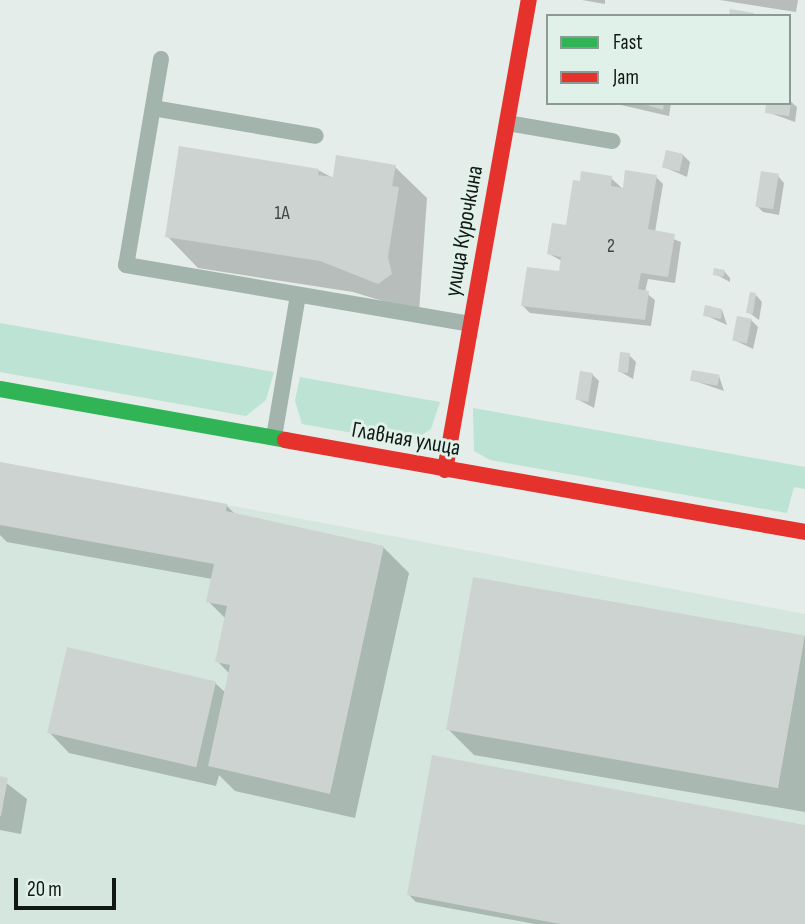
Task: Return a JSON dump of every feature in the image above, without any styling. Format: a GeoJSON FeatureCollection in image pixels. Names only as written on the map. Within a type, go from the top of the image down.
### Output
{"type":"FeatureCollection","features":[{"type":"Feature","properties":{"kind":"street","name":"улица Курочкина"},"geometry":{"type":"LineString","coordinates":[[445,470],[530,0]]}},
{"type":"Feature","properties":{"kind":"street","name":"Главная улица"},"geometry":{"type":"LineString","coordinates":[[0,389],[805,532]]}},
{"type":"Feature","properties":{"kind":"lane"},"geometry":{"type":"LineString","coordinates":[[161,59],[126,265],[470,324]]}},
{"type":"Feature","properties":{"kind":"lane"},"geometry":{"type":"LineString","coordinates":[[153,108],[316,136]]}},
{"type":"Feature","properties":{"kind":"lane"},"geometry":{"type":"LineString","coordinates":[[507,123],[612,141]]}},
{"type":"Feature","properties":{"kind":"lane"},"geometry":{"type":"LineString","coordinates":[[274,438],[298,295]]}},
{"type":"Feature","properties":{"kind":"shaded area"},"geometry":{"type":"Polygon","coordinates":[[[0,462],[805,614],[805,924],[0,924],[0,462]]]}},
{"type":"Feature","properties":{"kind":"green space"},"geometry":{"type":"Polygon","coordinates":[[[0,323],[274,372],[266,400],[246,416],[0,372],[0,323]]]}},
{"type":"Feature","properties":{"kind":"green space"},"geometry":{"type":"Polygon","coordinates":[[[300,377],[440,402],[431,429],[409,443],[302,424],[295,401],[300,377]]]}},
{"type":"Feature","properties":{"kind":"green space"},"geometry":{"type":"Polygon","coordinates":[[[473,408],[805,467],[805,489],[794,487],[787,513],[490,460],[474,451],[473,408]]]}},
{"type":"Feature","properties":{"kind":"building"},"geometry":{"type":"Polygon","coordinates":[[[730,9],[754,13],[754,14],[729,14],[730,9]]]}},
{"type":"Feature","properties":{"kind":"building"},"geometry":{"type":"Polygon","coordinates":[[[647,105],[664,105],[663,110],[647,105]]]}},
{"type":"Feature","properties":{"kind":"building"},"geometry":{"type":"Polygon","coordinates":[[[766,105],[791,105],[789,116],[765,113],[766,105]]]}},
{"type":"Feature","properties":{"kind":"building"},"geometry":{"type":"Polygon","coordinates":[[[179,146],[319,169],[318,175],[333,177],[336,155],[396,165],[392,186],[399,187],[388,257],[392,274],[378,284],[320,261],[165,237],[179,146]]]}},
{"type":"Feature","properties":{"kind":"building"},"geometry":{"type":"Polygon","coordinates":[[[666,150],[684,154],[679,172],[662,168],[666,150]]]}},
{"type":"Feature","properties":{"kind":"building"},"geometry":{"type":"Polygon","coordinates":[[[625,170],[657,175],[648,229],[675,234],[668,277],[641,273],[638,289],[649,291],[645,320],[521,306],[527,267],[559,271],[561,257],[547,254],[552,223],[566,225],[573,180],[580,181],[581,171],[612,176],[611,186],[623,188],[625,170]]]}},
{"type":"Feature","properties":{"kind":"building"},"geometry":{"type":"Polygon","coordinates":[[[761,171],[779,174],[773,209],[755,207],[761,171]]]}},
{"type":"Feature","properties":{"kind":"building"},"geometry":{"type":"Polygon","coordinates":[[[714,268],[725,270],[724,277],[713,275],[714,268]]]}},
{"type":"Feature","properties":{"kind":"building"},"geometry":{"type":"Polygon","coordinates":[[[750,292],[756,293],[753,314],[746,313],[750,292]]]}},
{"type":"Feature","properties":{"kind":"building"},"geometry":{"type":"Polygon","coordinates":[[[705,305],[722,309],[721,319],[703,316],[705,305]]]}},
{"type":"Feature","properties":{"kind":"building"},"geometry":{"type":"Polygon","coordinates":[[[737,316],[752,319],[747,343],[732,341],[737,316]]]}},
{"type":"Feature","properties":{"kind":"building"},"geometry":{"type":"Polygon","coordinates":[[[620,352],[630,353],[628,373],[618,372],[620,352]]]}},
{"type":"Feature","properties":{"kind":"building"},"geometry":{"type":"Polygon","coordinates":[[[692,370],[720,375],[718,386],[690,381],[692,370]]]}},
{"type":"Feature","properties":{"kind":"building"},"geometry":{"type":"Polygon","coordinates":[[[580,371],[593,373],[588,402],[575,400],[580,371]]]}},
{"type":"Feature","properties":{"kind":"building"},"geometry":{"type":"Polygon","coordinates":[[[0,462],[227,504],[226,511],[384,546],[330,794],[208,766],[230,665],[215,662],[227,606],[206,602],[214,564],[0,525],[0,462]]]}},
{"type":"Feature","properties":{"kind":"building"},"geometry":{"type":"Polygon","coordinates":[[[473,577],[805,636],[778,788],[446,730],[473,577]]]}},
{"type":"Feature","properties":{"kind":"building"},"geometry":{"type":"Polygon","coordinates":[[[67,647],[216,681],[196,767],[47,733],[67,647]]]}},
{"type":"Feature","properties":{"kind":"building"},"geometry":{"type":"Polygon","coordinates":[[[432,755],[805,825],[805,924],[560,924],[407,895],[432,755]]]}},
{"type":"Feature","properties":{"kind":"building"},"geometry":{"type":"Polygon","coordinates":[[[0,776],[8,778],[1,816],[0,816],[0,776]]]}},
{"type":"Feature","properties":{"kind":"traffic: fast"},"geometry":{"type":"LineString","coordinates":[[0,389],[285,440]]}},
{"type":"Feature","properties":{"kind":"traffic: jam"},"geometry":{"type":"LineString","coordinates":[[445,470],[529,0]]}},
{"type":"Feature","properties":{"kind":"traffic: jam"},"geometry":{"type":"LineString","coordinates":[[285,440],[805,532]]}}]}
